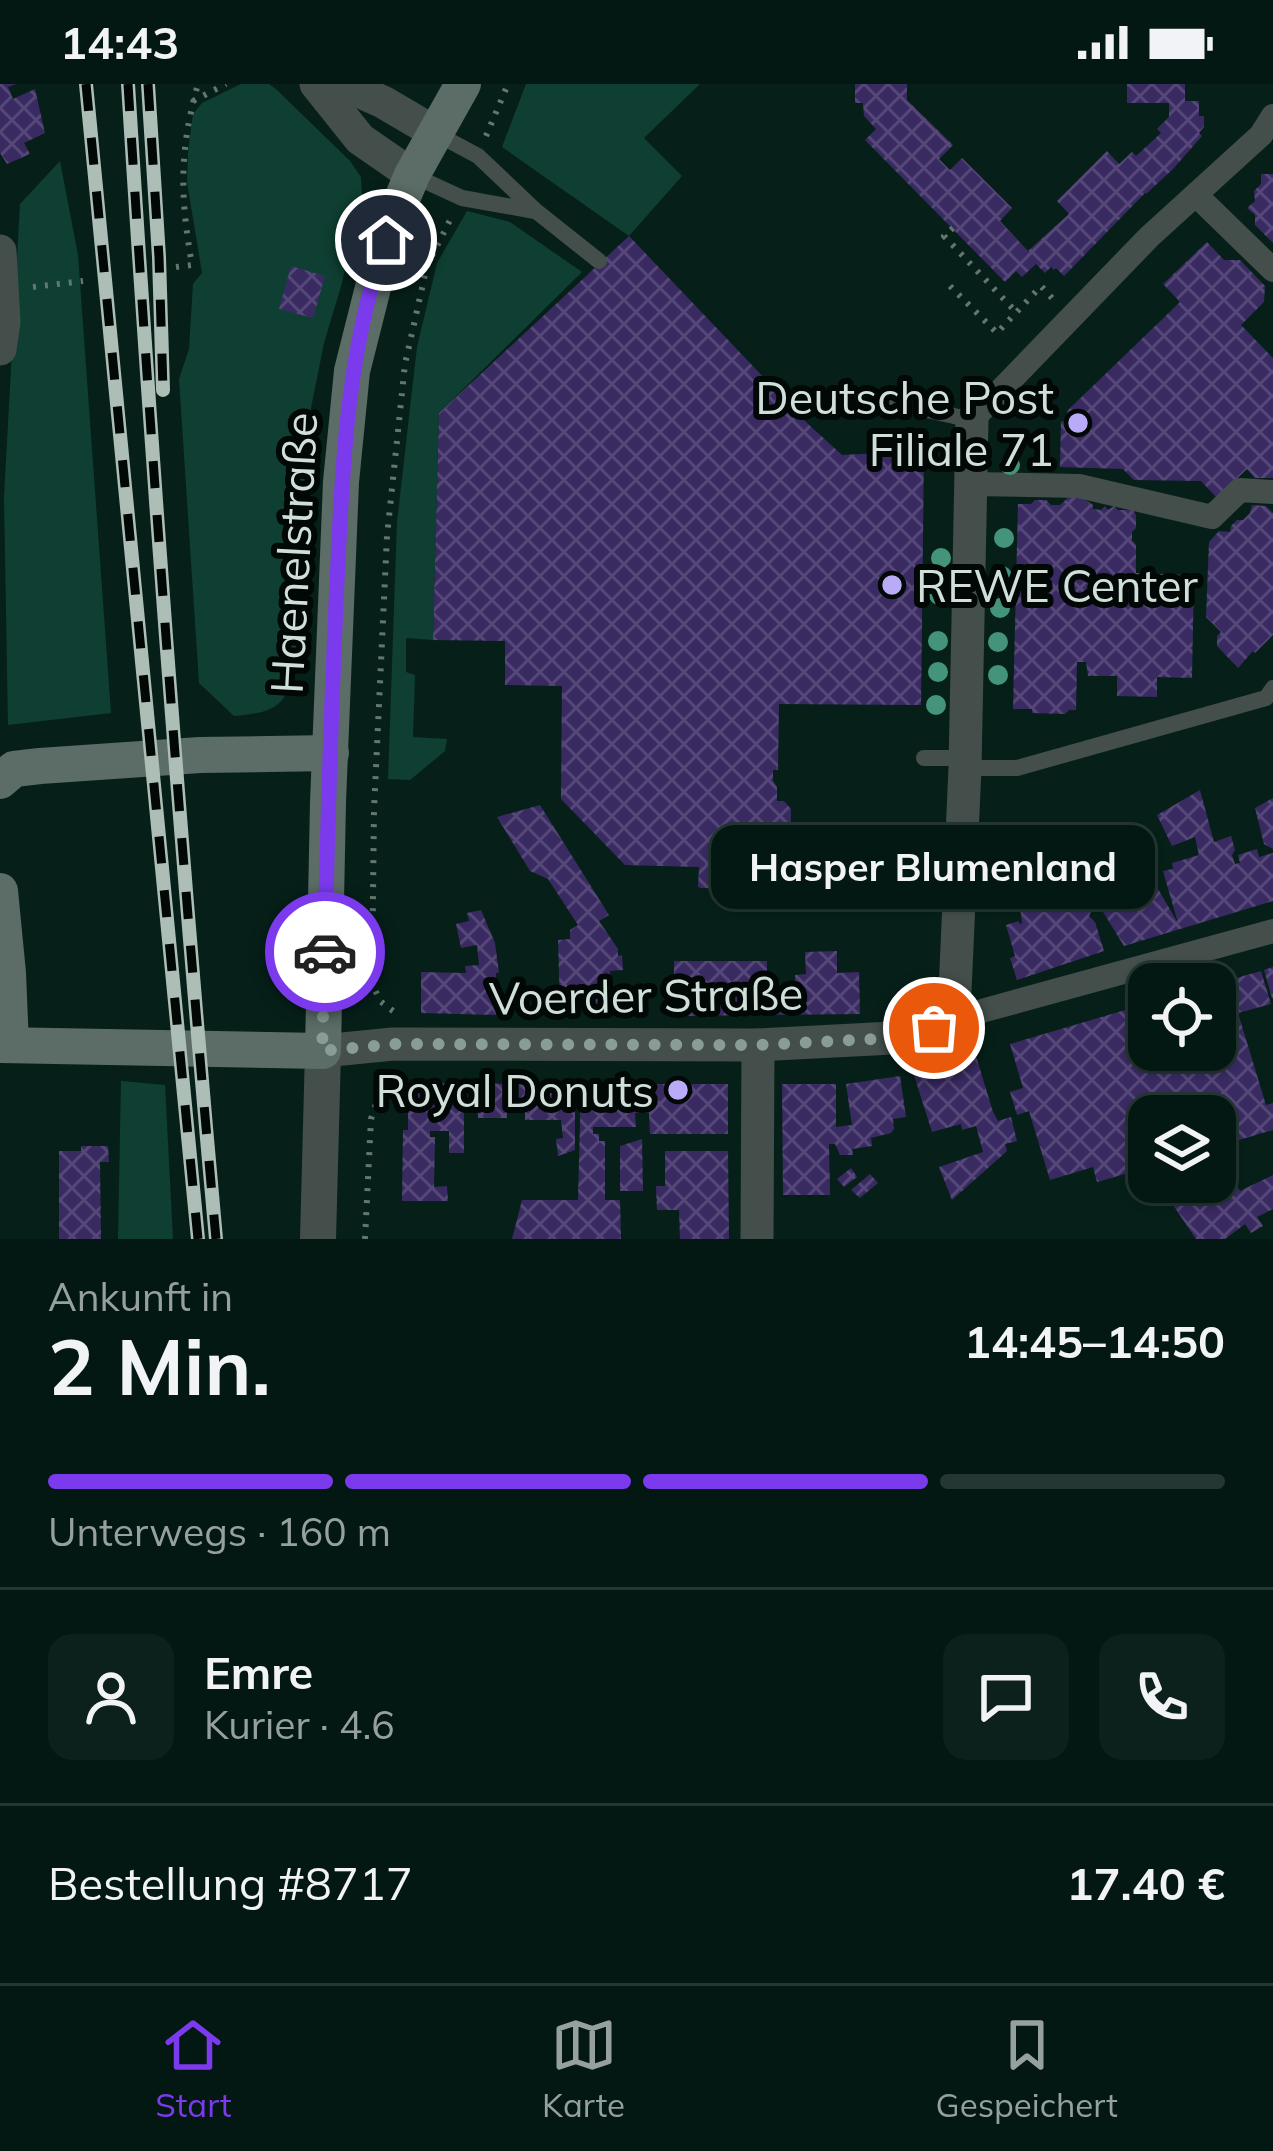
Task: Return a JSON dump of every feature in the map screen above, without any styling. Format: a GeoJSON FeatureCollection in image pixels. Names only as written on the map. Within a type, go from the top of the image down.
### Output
{"type":"FeatureCollection","features":[{"type":"Feature","properties":{"kind":"main road","name":"Haenelstraße"},"geometry":{"type":"LineString","coordinates":[[322,1051],[341,482],[352,371],[380,256],[412,175],[464,84]]}},
{"type":"Feature","properties":{"kind":"main road"},"geometry":{"type":"LineString","coordinates":[[0,781],[14,769],[40,766],[200,754],[331,753]]}},
{"type":"Feature","properties":{"kind":"main road"},"geometry":{"type":"LineString","coordinates":[[0,891],[8,974],[6,1045]]}},
{"type":"Feature","properties":{"kind":"main road","name":"Voerder Straße"},"geometry":{"type":"LineString","coordinates":[[6,1045],[322,1051]]}},
{"type":"Feature","properties":{"kind":"street"},"geometry":{"type":"LineString","coordinates":[[316,84],[360,139],[412,175]]}},
{"type":"Feature","properties":{"kind":"street"},"geometry":{"type":"LineString","coordinates":[[342,84],[434,132]]}},
{"type":"Feature","properties":{"kind":"street"},"geometry":{"type":"LineString","coordinates":[[951,1011],[956,991],[965,763],[972,420],[1150,237],[1261,135],[1273,116]]}},
{"type":"Feature","properties":{"kind":"street"},"geometry":{"type":"LineString","coordinates":[[1196,195],[1273,270]]}},
{"type":"Feature","properties":{"kind":"street"},"geometry":{"type":"LineString","coordinates":[[0,251],[4,322],[0,349]]}},
{"type":"Feature","properties":{"kind":"street"},"geometry":{"type":"LineString","coordinates":[[971,484],[1079,485],[1212,517],[1240,490],[1273,492]]}},
{"type":"Feature","properties":{"kind":"street","name":"Voerder Straße"},"geometry":{"type":"LineString","coordinates":[[322,1051],[393,1044],[758,1045],[912,1037],[934,1028],[951,1011],[978,1012],[1273,931]]}},
{"type":"Feature","properties":{"kind":"street"},"geometry":{"type":"LineString","coordinates":[[757,1239],[758,1045]]}},
{"type":"Feature","properties":{"kind":"street"},"geometry":{"type":"LineString","coordinates":[[318,1239],[322,1051]]}},
{"type":"Feature","properties":{"kind":"lane"},"geometry":{"type":"LineString","coordinates":[[434,132],[478,156],[599,261]]}},
{"type":"Feature","properties":{"kind":"lane"},"geometry":{"type":"LineString","coordinates":[[412,175],[462,198],[536,211]]}},
{"type":"Feature","properties":{"kind":"lane"},"geometry":{"type":"LineString","coordinates":[[856,394],[972,420]]}},
{"type":"Feature","properties":{"kind":"lane"},"geometry":{"type":"LineString","coordinates":[[924,758],[1017,768],[1266,698],[1273,688]]}},
{"type":"Feature","properties":{"kind":"path"},"geometry":{"type":"LineString","coordinates":[[176,267],[192,265],[182,179],[184,136],[198,84]]}},
{"type":"Feature","properties":{"kind":"path"},"geometry":{"type":"LineString","coordinates":[[193,101],[226,84]]}},
{"type":"Feature","properties":{"kind":"path"},"geometry":{"type":"LineString","coordinates":[[478,156],[507,84]]}},
{"type":"Feature","properties":{"kind":"path"},"geometry":{"type":"LineString","coordinates":[[365,1239],[370,1119],[378,1098],[389,1088],[395,1013],[380,1001],[372,983],[374,810],[387,536],[405,364],[418,305],[427,266],[462,198]]}},
{"type":"Feature","properties":{"kind":"path"},"geometry":{"type":"LineString","coordinates":[[953,228],[944,236],[1016,312]]}},
{"type":"Feature","properties":{"kind":"path"},"geometry":{"type":"LineString","coordinates":[[40,286],[83,281]]}},
{"type":"Feature","properties":{"kind":"path"},"geometry":{"type":"LineString","coordinates":[[950,286],[997,332],[1042,286],[1072,317]]}},
{"type":"Feature","properties":{"kind":"green space"},"geometry":{"type":"Polygon","coordinates":[[[241,84],[269,84],[276,89],[350,161],[361,177],[362,194],[307,428],[295,666],[287,691],[276,705],[234,716],[199,683],[179,379],[189,349],[193,284],[202,273],[187,182],[193,114],[202,103],[241,84]]]}},
{"type":"Feature","properties":{"kind":"green space"},"geometry":{"type":"Polygon","coordinates":[[[526,84],[700,84],[644,138],[682,176],[629,236],[502,147],[526,84]]]}},
{"type":"Feature","properties":{"kind":"green space"},"geometry":{"type":"Polygon","coordinates":[[[60,161],[78,255],[111,713],[8,725],[4,497],[20,204],[60,161]]]}},
{"type":"Feature","properties":{"kind":"green space"},"geometry":{"type":"Polygon","coordinates":[[[467,211],[510,222],[582,272],[439,413],[433,640],[406,638],[406,672],[415,675],[413,737],[447,739],[445,751],[410,780],[388,779],[397,522],[417,347],[437,263],[467,211]]]}},
{"type":"Feature","properties":{"kind":"green space"},"geometry":{"type":"Polygon","coordinates":[[[121,1081],[165,1085],[173,1239],[118,1239],[121,1081]]]}},
{"type":"Feature","properties":{"kind":"building"},"geometry":{"type":"Polygon","coordinates":[[[0,84],[16,84],[8,87],[13,99],[35,89],[45,133],[24,143],[30,154],[7,164],[0,153],[0,84]]]}},
{"type":"Feature","properties":{"kind":"building"},"geometry":{"type":"Polygon","coordinates":[[[855,84],[907,84],[907,100],[953,145],[939,159],[950,170],[962,158],[1012,208],[1000,221],[1028,251],[1069,214],[1057,201],[1107,151],[1119,164],[1132,152],[1136,156],[1161,133],[1157,129],[1169,117],[1169,103],[1127,103],[1127,84],[1185,84],[1185,101],[1199,101],[1204,127],[1202,136],[1173,169],[1064,276],[1051,267],[1045,273],[1036,264],[1022,277],[1016,271],[1005,282],[865,140],[876,129],[864,116],[863,103],[855,103],[855,84]]]}},
{"type":"Feature","properties":{"kind":"building"},"geometry":{"type":"Polygon","coordinates":[[[1261,174],[1273,174],[1273,243],[1255,225],[1255,215],[1247,208],[1255,201],[1261,174]]]}},
{"type":"Feature","properties":{"kind":"building"},"geometry":{"type":"Polygon","coordinates":[[[629,236],[842,455],[924,451],[921,705],[779,704],[778,770],[773,770],[773,781],[777,801],[791,809],[790,881],[782,889],[701,888],[699,867],[625,865],[561,799],[562,686],[505,685],[505,641],[433,640],[439,413],[629,236]]]}},
{"type":"Feature","properties":{"kind":"building"},"geometry":{"type":"Polygon","coordinates":[[[1207,242],[1224,260],[1240,260],[1265,286],[1264,302],[1241,325],[1273,358],[1273,478],[1255,478],[1247,469],[1217,498],[1201,481],[1134,480],[1123,469],[1060,467],[1061,421],[1067,422],[1067,411],[1180,302],[1163,284],[1207,242]]]}},
{"type":"Feature","properties":{"kind":"building"},"geometry":{"type":"Polygon","coordinates":[[[291,266],[325,276],[313,318],[279,309],[291,266]]]}},
{"type":"Feature","properties":{"kind":"building"},"geometry":{"type":"Polygon","coordinates":[[[1069,497],[1081,497],[1093,509],[1133,510],[1136,573],[1194,575],[1192,678],[1157,677],[1157,697],[1117,696],[1117,676],[1088,676],[1086,662],[1077,662],[1076,710],[1065,714],[1013,709],[1018,504],[1046,500],[1060,505],[1069,497]]]}},
{"type":"Feature","properties":{"kind":"building"},"geometry":{"type":"Polygon","coordinates":[[[1252,505],[1266,506],[1273,513],[1273,635],[1238,668],[1217,646],[1221,632],[1206,617],[1209,542],[1219,531],[1230,532],[1252,505]]]}},
{"type":"Feature","properties":{"kind":"building"},"geometry":{"type":"Polygon","coordinates":[[[1200,790],[1214,842],[1231,836],[1235,864],[1240,863],[1238,855],[1257,849],[1259,857],[1273,853],[1273,901],[1124,946],[1100,907],[1113,897],[1109,891],[1121,884],[1105,857],[1126,844],[1138,855],[1178,923],[1163,871],[1173,869],[1172,863],[1199,855],[1195,837],[1172,846],[1157,815],[1200,790]]]}},
{"type":"Feature","properties":{"kind":"building"},"geometry":{"type":"Polygon","coordinates":[[[1273,798],[1273,849],[1264,844],[1255,808],[1273,798]]]}},
{"type":"Feature","properties":{"kind":"building"},"geometry":{"type":"Polygon","coordinates":[[[540,805],[609,915],[599,921],[618,956],[622,955],[623,970],[610,971],[613,1003],[560,1007],[558,940],[570,939],[570,930],[578,925],[548,879],[530,871],[497,817],[540,805]]]}},
{"type":"Feature","properties":{"kind":"building"},"geometry":{"type":"Polygon","coordinates":[[[1059,848],[1088,897],[1089,916],[1104,951],[1017,980],[1006,925],[1022,923],[1013,853],[1059,848]]]}},
{"type":"Feature","properties":{"kind":"building"},"geometry":{"type":"Polygon","coordinates":[[[481,910],[495,943],[496,1015],[421,1013],[421,972],[466,973],[465,966],[479,965],[477,945],[461,948],[456,924],[469,921],[467,913],[481,910]]]}},
{"type":"Feature","properties":{"kind":"building"},"geometry":{"type":"Polygon","coordinates":[[[837,951],[837,973],[859,972],[860,1014],[676,1016],[663,993],[668,989],[667,976],[674,976],[674,961],[767,961],[767,986],[789,986],[795,975],[806,974],[805,952],[837,951]]]}},
{"type":"Feature","properties":{"kind":"building"},"geometry":{"type":"Polygon","coordinates":[[[1273,967],[1273,998],[1272,998],[1264,970],[1273,967]]]}},
{"type":"Feature","properties":{"kind":"building"},"geometry":{"type":"Polygon","coordinates":[[[1261,971],[1271,1004],[1238,1013],[1266,1105],[1273,1103],[1273,1130],[1236,1141],[1236,1095],[1128,1095],[1128,1173],[1097,1182],[1093,1167],[1050,1180],[1029,1111],[1017,1115],[1010,1092],[1023,1088],[1010,1044],[1128,1009],[1128,1071],[1236,1071],[1236,978],[1261,971]]]}},
{"type":"Feature","properties":{"kind":"building"},"geometry":{"type":"Polygon","coordinates":[[[975,1053],[993,1112],[998,1121],[1011,1117],[1017,1141],[1005,1144],[1007,1151],[952,1200],[939,1167],[983,1152],[976,1126],[962,1130],[961,1124],[932,1132],[913,1072],[975,1053]]]}},
{"type":"Feature","properties":{"kind":"building"},"geometry":{"type":"Polygon","coordinates":[[[900,1076],[906,1117],[893,1119],[891,1133],[871,1138],[872,1146],[852,1149],[853,1155],[840,1155],[835,1144],[829,1144],[830,1195],[783,1195],[782,1084],[836,1084],[836,1127],[852,1125],[846,1084],[900,1076]]]}},
{"type":"Feature","properties":{"kind":"building"},"geometry":{"type":"Polygon","coordinates":[[[408,1083],[464,1083],[464,1153],[449,1153],[449,1131],[430,1131],[430,1137],[435,1137],[434,1187],[447,1186],[448,1201],[402,1201],[408,1083]]]}},
{"type":"Feature","properties":{"kind":"building"},"geometry":{"type":"Polygon","coordinates":[[[477,1083],[506,1084],[507,1118],[478,1118],[477,1083]]]}},
{"type":"Feature","properties":{"kind":"building"},"geometry":{"type":"Polygon","coordinates":[[[519,1083],[575,1084],[575,1150],[558,1156],[561,1120],[525,1120],[519,1083]]]}},
{"type":"Feature","properties":{"kind":"building"},"geometry":{"type":"Polygon","coordinates":[[[581,1084],[728,1084],[728,1134],[650,1134],[649,1113],[635,1113],[636,1127],[593,1127],[599,1141],[605,1141],[605,1200],[620,1200],[621,1239],[512,1239],[522,1200],[578,1200],[581,1084]]]}},
{"type":"Feature","properties":{"kind":"building"},"geometry":{"type":"Polygon","coordinates":[[[642,1139],[643,1191],[620,1191],[620,1146],[642,1139]]]}},
{"type":"Feature","properties":{"kind":"building"},"geometry":{"type":"Polygon","coordinates":[[[81,1146],[108,1146],[109,1162],[100,1162],[101,1239],[59,1239],[59,1151],[81,1151],[81,1146]]]}},
{"type":"Feature","properties":{"kind":"building"},"geometry":{"type":"Polygon","coordinates":[[[665,1151],[728,1151],[729,1239],[680,1239],[679,1210],[657,1210],[656,1186],[665,1186],[665,1151]]]}},
{"type":"Feature","properties":{"kind":"building"},"geometry":{"type":"Polygon","coordinates":[[[851,1168],[857,1177],[844,1187],[837,1179],[851,1168]]]}},
{"type":"Feature","properties":{"kind":"building"},"geometry":{"type":"Polygon","coordinates":[[[870,1174],[878,1183],[860,1198],[851,1190],[870,1174]]]}},
{"type":"Feature","properties":{"kind":"building"},"geometry":{"type":"Polygon","coordinates":[[[1273,1175],[1273,1209],[1257,1217],[1263,1226],[1251,1233],[1245,1224],[1225,1239],[1196,1239],[1172,1203],[1236,1203],[1236,1186],[1240,1191],[1273,1175]]]}},
{"type":"Feature","properties":{"kind":"railway"},"geometry":{"type":"LineString","coordinates":[[86,84],[198,1239]]}},
{"type":"Feature","properties":{"kind":"railway"},"geometry":{"type":"LineString","coordinates":[[128,84],[168,662],[216,1239]]}},
{"type":"Feature","properties":{"kind":"railway"},"geometry":{"type":"LineString","coordinates":[[148,84],[163,390]]}},
{"type":"Feature","properties":{"kind":"way so far"},"geometry":{"type":"LineString","coordinates":[[325,952],[322,1051],[393,1044],[758,1045],[912,1037],[934,1028]]}},
{"type":"Feature","properties":{"kind":"place","name":"Deutsche Post Filiale 71"},"geometry":{"type":"Point","coordinates":[1078,423]}},
{"type":"Feature","properties":{"kind":"place","name":"REWE Center"},"geometry":{"type":"Point","coordinates":[892,585]}},
{"type":"Feature","properties":{"kind":"place","name":"Hasper Blumenland"},"geometry":{"type":"Point","coordinates":[934,1028]}},
{"type":"Feature","properties":{"kind":"place","name":"Royal Donuts"},"geometry":{"type":"Point","coordinates":[678,1090]}},
{"type":"Feature","properties":{"kind":"route"},"geometry":{"type":"LineString","coordinates":[[325,952],[341,482],[352,371],[386,240]]}}]}
